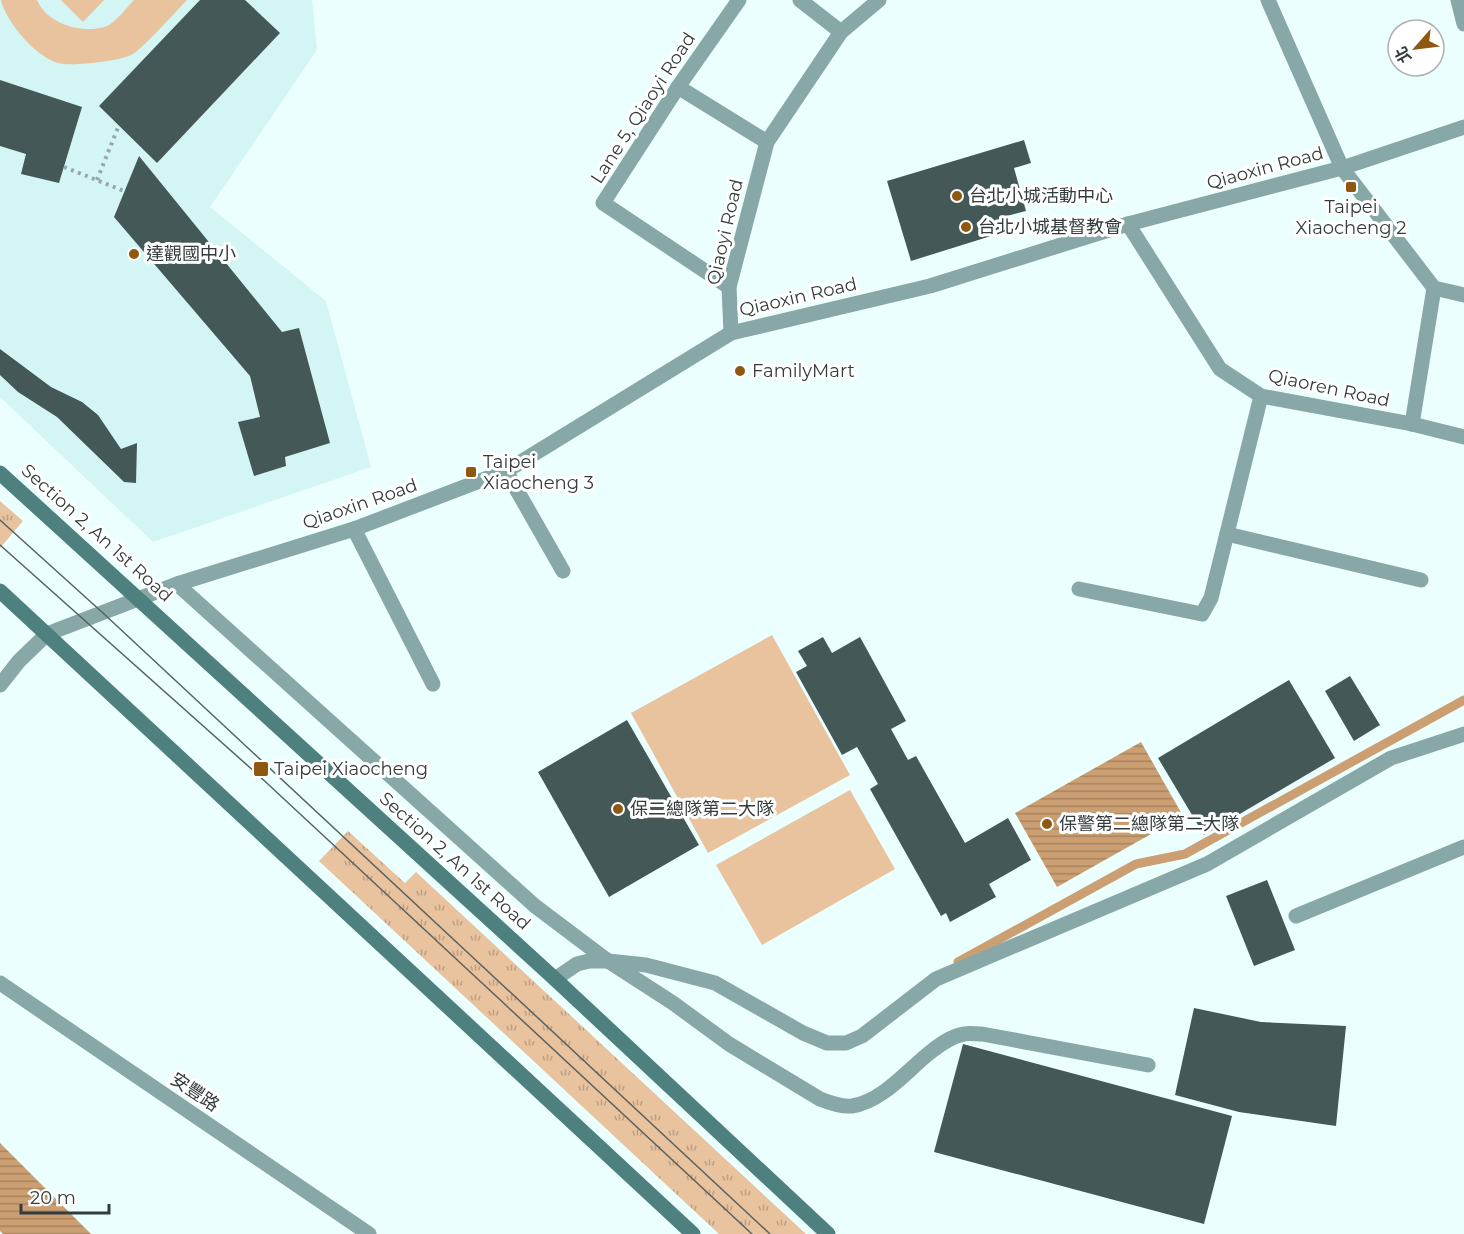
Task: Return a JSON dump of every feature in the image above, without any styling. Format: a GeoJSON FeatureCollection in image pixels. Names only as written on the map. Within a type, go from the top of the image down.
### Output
{"type":"FeatureCollection","features":[{"type":"Feature","properties":{"kind":"street","name":"Lane 5, Qiaoyi Road"},"geometry":{"type":"LineString","coordinates":[[729,287],[603,203],[678,87],[739,0]]}},
{"type":"Feature","properties":{"kind":"street"},"geometry":{"type":"LineString","coordinates":[[800,0],[841,32]]}},
{"type":"Feature","properties":{"kind":"street","name":"Qiaoyi Road"},"geometry":{"type":"LineString","coordinates":[[731,333],[729,287],[767,142],[841,32],[879,0]]}},
{"type":"Feature","properties":{"kind":"street"},"geometry":{"type":"LineString","coordinates":[[1268,0],[1342,168],[1434,288],[1464,295]]}},
{"type":"Feature","properties":{"kind":"street"},"geometry":{"type":"LineString","coordinates":[[1458,0],[1464,24]]}},
{"type":"Feature","properties":{"kind":"street"},"geometry":{"type":"LineString","coordinates":[[678,87],[767,142]]}},
{"type":"Feature","properties":{"kind":"street","name":"Qiaoxin Road"},"geometry":{"type":"LineString","coordinates":[[47,634],[177,584],[354,529],[506,471],[731,333],[930,286],[1128,224],[1342,168],[1464,127]]}},
{"type":"Feature","properties":{"kind":"street","name":"Qiaoren Road"},"geometry":{"type":"LineString","coordinates":[[1128,224],[1220,369],[1261,396],[1412,424],[1464,437]]}},
{"type":"Feature","properties":{"kind":"street"},"geometry":{"type":"LineString","coordinates":[[1412,424],[1434,288]]}},
{"type":"Feature","properties":{"kind":"street"},"geometry":{"type":"LineString","coordinates":[[1079,589],[1202,614],[1211,598],[1261,396]]}},
{"type":"Feature","properties":{"kind":"street"},"geometry":{"type":"LineString","coordinates":[[506,471],[563,571]]}},
{"type":"Feature","properties":{"kind":"street","name":"Section 2, An 1st Road"},"geometry":{"type":"LineString","coordinates":[[0,472],[555,979],[828,1234]]}},
{"type":"Feature","properties":{"kind":"street"},"geometry":{"type":"LineString","coordinates":[[354,529],[433,684]]}},
{"type":"Feature","properties":{"kind":"street"},"geometry":{"type":"LineString","coordinates":[[1227,534],[1421,580]]}},
{"type":"Feature","properties":{"kind":"street"},"geometry":{"type":"LineString","coordinates":[[177,584],[534,906],[729,1044],[820,1099],[835,1105],[851,1106],[867,1101],[881,1093],[934,1048],[963,1034],[982,1034],[1148,1065]]}},
{"type":"Feature","properties":{"kind":"street"},"geometry":{"type":"LineString","coordinates":[[0,591],[693,1234]]}},
{"type":"Feature","properties":{"kind":"street"},"geometry":{"type":"LineString","coordinates":[[0,685],[19,661],[47,634]]}},
{"type":"Feature","properties":{"kind":"street"},"geometry":{"type":"LineString","coordinates":[[555,979],[577,964],[589,962],[609,961],[646,965],[715,983],[803,1033],[827,1043],[846,1043],[862,1036],[936,979],[1207,864],[1391,758],[1464,734]]}},
{"type":"Feature","properties":{"kind":"street"},"geometry":{"type":"LineString","coordinates":[[1296,916],[1464,847]]}},
{"type":"Feature","properties":{"kind":"street","name":"安豐路"},"geometry":{"type":"LineString","coordinates":[[0,983],[369,1234]]}},
{"type":"Feature","properties":{"kind":"path"},"geometry":{"type":"LineString","coordinates":[[97,180],[119,125]]}},
{"type":"Feature","properties":{"kind":"path"},"geometry":{"type":"LineString","coordinates":[[64,167],[124,191]]}},
{"type":"Feature","properties":{"kind":"shaded area","name":"達觀國中小"},"geometry":{"type":"Polygon","coordinates":[[[0,0],[312,0],[317,50],[210,207],[326,301],[371,467],[153,542],[0,397],[0,0]]]}},
{"type":"Feature","properties":{"kind":"shaded area"},"geometry":{"type":"Polygon","coordinates":[[[1141,742],[1183,816],[1057,887],[1015,813],[1141,742]]]}},
{"type":"Feature","properties":{"kind":"shaded area"},"geometry":{"type":"Polygon","coordinates":[[[0,1143],[91,1234],[3,1234],[0,1231],[0,1143]]]}},
{"type":"Feature","properties":{"kind":"green space"},"geometry":{"type":"Polygon","coordinates":[[[1,0],[37,0],[42,8],[57,21],[87,29],[107,26],[118,18],[134,0],[187,0],[131,55],[84,64],[64,64],[41,54],[23,38],[9,18],[1,0]]]}},
{"type":"Feature","properties":{"kind":"green space"},"geometry":{"type":"Polygon","coordinates":[[[61,0],[104,0],[83,22],[61,0]]]}},
{"type":"Feature","properties":{"kind":"green space"},"geometry":{"type":"Polygon","coordinates":[[[0,501],[23,521],[0,548],[0,501]]]}},
{"type":"Feature","properties":{"kind":"green space"},"geometry":{"type":"Polygon","coordinates":[[[772,635],[850,775],[708,853],[631,713],[772,635]]]}},
{"type":"Feature","properties":{"kind":"green space"},"geometry":{"type":"Polygon","coordinates":[[[850,790],[895,869],[762,945],[716,865],[850,790]]]}},
{"type":"Feature","properties":{"kind":"green space"},"geometry":{"type":"Polygon","coordinates":[[[348,831],[405,883],[416,872],[806,1234],[719,1234],[319,861],[348,831]]]}},
{"type":"Feature","properties":{"kind":"building"},"geometry":{"type":"Polygon","coordinates":[[[200,0],[245,0],[280,33],[157,163],[99,106],[200,0]]]}},
{"type":"Feature","properties":{"kind":"building"},"geometry":{"type":"Polygon","coordinates":[[[0,80],[82,107],[59,183],[21,174],[26,154],[0,146],[0,80]]]}},
{"type":"Feature","properties":{"kind":"building","name":"台北小城活動中心"},"geometry":{"type":"Polygon","coordinates":[[[1024,140],[1031,163],[1014,168],[1026,211],[1003,217],[1007,231],[911,261],[887,181],[1024,140]]]}},
{"type":"Feature","properties":{"kind":"building"},"geometry":{"type":"Polygon","coordinates":[[[139,156],[282,332],[299,328],[330,443],[285,457],[286,466],[254,476],[238,422],[260,417],[250,376],[114,217],[139,156]]]}},
{"type":"Feature","properties":{"kind":"building"},"geometry":{"type":"Polygon","coordinates":[[[0,349],[51,387],[82,402],[98,415],[121,449],[137,443],[136,483],[124,482],[57,417],[18,392],[0,375],[0,349]]]}},
{"type":"Feature","properties":{"kind":"building"},"geometry":{"type":"Polygon","coordinates":[[[823,637],[832,653],[860,637],[906,721],[891,729],[908,760],[916,756],[965,843],[1008,818],[1031,860],[989,884],[996,897],[950,922],[946,913],[941,916],[870,789],[878,784],[857,747],[842,755],[796,672],[807,666],[798,651],[823,637]]]}},
{"type":"Feature","properties":{"kind":"building"},"geometry":{"type":"Polygon","coordinates":[[[1350,676],[1380,725],[1354,741],[1325,691],[1350,676]]]}},
{"type":"Feature","properties":{"kind":"building"},"geometry":{"type":"Polygon","coordinates":[[[1289,680],[1335,758],[1204,835],[1158,758],[1289,680]]]}},
{"type":"Feature","properties":{"kind":"building","name":"保二總隊第二大隊"},"geometry":{"type":"Polygon","coordinates":[[[627,720],[699,845],[609,897],[538,772],[627,720]]]}},
{"type":"Feature","properties":{"kind":"building"},"geometry":{"type":"Polygon","coordinates":[[[1267,880],[1295,950],[1254,966],[1226,896],[1267,880]]]}},
{"type":"Feature","properties":{"kind":"building"},"geometry":{"type":"Polygon","coordinates":[[[1194,1008],[1261,1022],[1346,1026],[1336,1126],[1239,1112],[1175,1095],[1194,1008]]]}},
{"type":"Feature","properties":{"kind":"building"},"geometry":{"type":"Polygon","coordinates":[[[963,1044],[1232,1116],[1204,1224],[934,1152],[963,1044]]]}},
{"type":"Feature","properties":{"kind":"waterway"},"geometry":{"type":"LineString","coordinates":[[958,962],[1136,864],[1185,854],[1464,700]]}},
{"type":"Feature","properties":{"kind":"tram line"},"geometry":{"type":"LineString","coordinates":[[0,520],[103,613],[770,1234]]}},
{"type":"Feature","properties":{"kind":"tram line"},"geometry":{"type":"LineString","coordinates":[[0,545],[256,773],[752,1234]]}},
{"type":"Feature","properties":{"kind":"place","name":"Taipei Xiaocheng 2"},"geometry":{"type":"Point","coordinates":[1351,187]}},
{"type":"Feature","properties":{"kind":"place","name":"台北小城活動中心"},"geometry":{"type":"Point","coordinates":[957,196]}},
{"type":"Feature","properties":{"kind":"place","name":"台北小城基督教會"},"geometry":{"type":"Point","coordinates":[966,227]}},
{"type":"Feature","properties":{"kind":"place","name":"達觀國中小"},"geometry":{"type":"Point","coordinates":[134,254]}},
{"type":"Feature","properties":{"kind":"place","name":"FamilyMart"},"geometry":{"type":"Point","coordinates":[740,371]}},
{"type":"Feature","properties":{"kind":"place","name":"Taipei Xiaocheng 3"},"geometry":{"type":"Point","coordinates":[471,472]}},
{"type":"Feature","properties":{"kind":"place","name":"Taipei Xiaocheng"},"geometry":{"type":"Point","coordinates":[261,769]}},
{"type":"Feature","properties":{"kind":"place","name":"保二總隊第二大隊"},"geometry":{"type":"Point","coordinates":[618,809]}},
{"type":"Feature","properties":{"kind":"place","name":"保警第二總隊第二大隊"},"geometry":{"type":"Point","coordinates":[1047,824]}}]}
